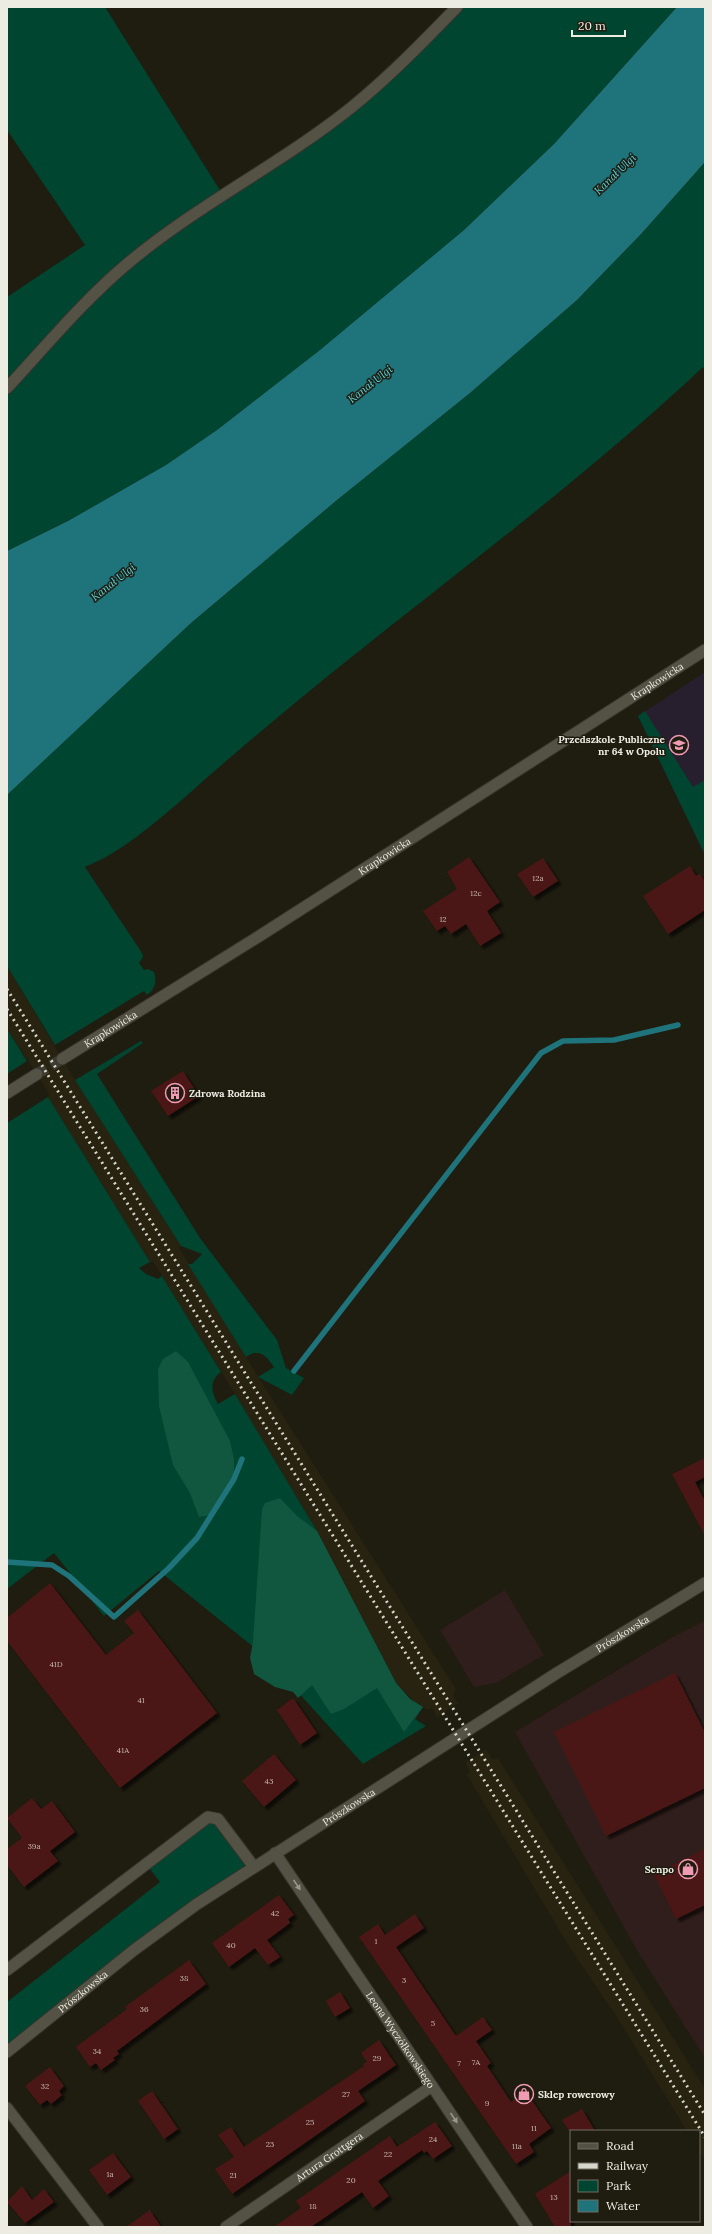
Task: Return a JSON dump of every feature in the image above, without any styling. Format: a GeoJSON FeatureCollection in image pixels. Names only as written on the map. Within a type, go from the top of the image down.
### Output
{"type":"FeatureCollection","features":[{"type":"Feature","properties":{"kind":"street"},"geometry":{"type":"LineString","coordinates":[[7,388],[105,283],[122,268],[190,216],[352,107],[403,62],[457,7]]}},
{"type":"Feature","properties":{"kind":"street","name":"Krapkowicka"},"geometry":{"type":"LineString","coordinates":[[62,1059],[261,936],[705,650]]}},
{"type":"Feature","properties":{"kind":"street"},"geometry":{"type":"LineString","coordinates":[[7,1093],[37,1074]]}},
{"type":"Feature","properties":{"kind":"street","name":"Prószkowska"},"geometry":{"type":"LineString","coordinates":[[7,2052],[134,1950],[254,1867],[557,1673],[705,1583]]}},
{"type":"Feature","properties":{"kind":"street"},"geometry":{"type":"LineString","coordinates":[[7,1970],[208,1817],[218,1818],[254,1867]]}},
{"type":"Feature","properties":{"kind":"street","name":"Leona Wyczółkowskiego"},"geometry":{"type":"LineString","coordinates":[[275,1853],[527,2227]]}},
{"type":"Feature","properties":{"kind":"street","name":"Artura Grottgera"},"geometry":{"type":"LineString","coordinates":[[226,2227],[432,2086]]}},
{"type":"Feature","properties":{"kind":"street"},"geometry":{"type":"LineString","coordinates":[[7,2108],[98,2227]]}},
{"type":"Feature","properties":{"kind":"shaded area","name":"Przedszkole Publiczne nr 64 w Opolu"},"geometry":{"type":"Polygon","coordinates":[[[705,672],[705,855],[638,716],[705,672]]]}},
{"type":"Feature","properties":{"kind":"shaded area"},"geometry":{"type":"Polygon","coordinates":[[[7,966],[72,1075],[181,1246],[179,1248],[254,1370],[456,1689],[453,1695],[458,1703],[437,1717],[432,1708],[428,1710],[416,1704],[396,1683],[317,1531],[235,1394],[154,1263],[150,1262],[48,1097],[49,1094],[37,1074],[7,1029],[7,966]]]}},
{"type":"Feature","properties":{"kind":"shaded area"},"geometry":{"type":"Polygon","coordinates":[[[505,1590],[544,1655],[496,1683],[474,1687],[440,1630],[505,1590]]]}},
{"type":"Feature","properties":{"kind":"shaded area"},"geometry":{"type":"Polygon","coordinates":[[[705,1621],[705,2058],[638,1952],[515,1732],[669,1639],[705,1621]]]}},
{"type":"Feature","properties":{"kind":"shaded area"},"geometry":{"type":"Polygon","coordinates":[[[486,1749],[492,1759],[498,1758],[705,2089],[705,2161],[700,2153],[700,2130],[686,2130],[618,2019],[568,1945],[467,1775],[470,1771],[465,1763],[486,1749]]]}},
{"type":"Feature","properties":{"kind":"green space"},"geometry":{"type":"Polygon","coordinates":[[[7,7],[105,7],[223,195],[352,107],[457,7],[677,7],[554,144],[464,230],[320,350],[217,430],[166,465],[68,521],[7,551],[7,297],[85,245],[7,130],[7,7]]]}},
{"type":"Feature","properties":{"kind":"green space"},"geometry":{"type":"Polygon","coordinates":[[[705,162],[705,370],[703,367],[598,460],[490,548],[325,678],[148,828],[112,854],[85,867],[142,953],[143,957],[139,963],[144,970],[148,969],[154,972],[154,988],[147,995],[144,991],[55,1045],[7,966],[7,795],[191,623],[337,500],[470,393],[577,300],[642,233],[705,162]]]}},
{"type":"Feature","properties":{"kind":"green space"},"geometry":{"type":"Polygon","coordinates":[[[645,711],[693,787],[705,780],[705,855],[638,716],[645,711]]]}},
{"type":"Feature","properties":{"kind":"green space"},"geometry":{"type":"Polygon","coordinates":[[[7,1029],[27,1061],[7,1074],[7,1029]]]}},
{"type":"Feature","properties":{"kind":"green space"},"geometry":{"type":"Polygon","coordinates":[[[141,1041],[143,1043],[97,1074],[200,1238],[277,1340],[286,1368],[304,1378],[292,1395],[258,1377],[274,1367],[262,1354],[255,1353],[246,1357],[188,1264],[192,1264],[202,1254],[181,1246],[75,1080],[141,1041]]]}},
{"type":"Feature","properties":{"kind":"green space"},"geometry":{"type":"Polygon","coordinates":[[[48,1097],[150,1262],[139,1268],[146,1274],[158,1279],[162,1276],[221,1372],[214,1379],[212,1387],[218,1404],[235,1394],[317,1531],[396,1683],[410,1699],[423,1707],[415,1719],[426,1726],[363,1764],[266,1657],[159,1571],[104,1616],[54,1553],[7,1589],[7,1123],[48,1097]]]}},
{"type":"Feature","properties":{"kind":"green space"},"geometry":{"type":"Polygon","coordinates":[[[176,1351],[188,1362],[230,1441],[234,1459],[234,1479],[210,1515],[199,1517],[190,1493],[173,1465],[159,1406],[158,1369],[163,1359],[176,1351]]]}},
{"type":"Feature","properties":{"kind":"green space"},"geometry":{"type":"Polygon","coordinates":[[[280,1498],[297,1516],[317,1531],[396,1683],[410,1699],[423,1707],[404,1732],[377,1688],[344,1709],[331,1714],[312,1685],[298,1698],[293,1692],[275,1687],[254,1674],[250,1658],[253,1642],[262,1509],[265,1503],[280,1498]]]}},
{"type":"Feature","properties":{"kind":"green space"},"geometry":{"type":"Polygon","coordinates":[[[213,1816],[254,1867],[7,2052],[7,2002],[160,1882],[146,1864],[213,1816]]]}},
{"type":"Feature","properties":{"kind":"water","name":"Kanał Ulgi"},"geometry":{"type":"Polygon","coordinates":[[[677,7],[705,7],[705,162],[642,233],[577,300],[470,393],[337,500],[191,623],[7,795],[7,551],[68,521],[166,465],[217,430],[320,350],[464,230],[554,144],[677,7]]]}},
{"type":"Feature","properties":{"kind":"building"},"geometry":{"type":"Polygon","coordinates":[[[469,857],[500,902],[487,911],[501,933],[480,946],[466,924],[451,934],[445,926],[437,931],[423,911],[457,889],[447,872],[469,857]]]}},
{"type":"Feature","properties":{"kind":"building"},"geometry":{"type":"Polygon","coordinates":[[[543,858],[558,881],[533,897],[517,874],[543,858]]]}},
{"type":"Feature","properties":{"kind":"building"},"geometry":{"type":"Polygon","coordinates":[[[690,866],[696,876],[700,874],[705,882],[705,910],[668,934],[643,896],[690,866]]]}},
{"type":"Feature","properties":{"kind":"building","name":"Zdrowa Rodzina"},"geometry":{"type":"Polygon","coordinates":[[[183,1071],[199,1096],[168,1116],[151,1091],[183,1071]]]}},
{"type":"Feature","properties":{"kind":"building"},"geometry":{"type":"Polygon","coordinates":[[[705,1458],[705,1477],[695,1482],[705,1501],[705,1536],[672,1474],[705,1458]]]}},
{"type":"Feature","properties":{"kind":"building"},"geometry":{"type":"Polygon","coordinates":[[[50,1583],[106,1655],[134,1633],[124,1621],[138,1610],[217,1713],[120,1788],[7,1641],[7,1618],[50,1583]]]}},
{"type":"Feature","properties":{"kind":"building"},"geometry":{"type":"Polygon","coordinates":[[[675,1673],[705,1733],[705,1788],[606,1836],[554,1732],[675,1673]]]}},
{"type":"Feature","properties":{"kind":"building"},"geometry":{"type":"Polygon","coordinates":[[[293,1698],[317,1733],[300,1745],[277,1710],[293,1698]]]}},
{"type":"Feature","properties":{"kind":"building"},"geometry":{"type":"Polygon","coordinates":[[[274,1754],[296,1780],[264,1807],[242,1781],[274,1754]]]}},
{"type":"Feature","properties":{"kind":"building"},"geometry":{"type":"Polygon","coordinates":[[[32,1798],[41,1809],[52,1801],[75,1832],[50,1851],[58,1861],[24,1887],[7,1865],[7,1849],[22,1838],[7,1818],[32,1798]]]}},
{"type":"Feature","properties":{"kind":"building"},"geometry":{"type":"Polygon","coordinates":[[[705,1849],[705,1905],[676,1919],[654,1874],[705,1849]]]}},
{"type":"Feature","properties":{"kind":"building"},"geometry":{"type":"Polygon","coordinates":[[[279,1895],[294,1915],[288,1919],[290,1923],[267,1940],[280,1957],[268,1965],[255,1948],[229,1967],[212,1943],[279,1895]]]}},
{"type":"Feature","properties":{"kind":"building"},"geometry":{"type":"Polygon","coordinates":[[[415,1914],[424,1928],[396,1947],[456,2036],[483,2017],[492,2030],[476,2041],[491,2063],[487,2066],[511,2102],[526,2092],[551,2128],[529,2144],[534,2152],[516,2164],[359,1937],[378,1924],[385,1935],[415,1914]]]}},
{"type":"Feature","properties":{"kind":"building"},"geometry":{"type":"Polygon","coordinates":[[[189,1960],[206,1984],[117,2051],[119,2054],[113,2058],[115,2060],[101,2070],[96,2063],[90,2067],[76,2047],[127,2009],[125,2007],[189,1960]]]}},
{"type":"Feature","properties":{"kind":"building"},"geometry":{"type":"Polygon","coordinates":[[[340,1992],[350,2008],[335,2017],[326,2001],[340,1992]]]}},
{"type":"Feature","properties":{"kind":"building"},"geometry":{"type":"Polygon","coordinates":[[[379,2040],[396,2065],[358,2091],[365,2101],[232,2194],[215,2169],[234,2157],[218,2135],[231,2127],[244,2147],[364,2066],[363,2064],[367,2062],[361,2053],[379,2040]]]}},
{"type":"Feature","properties":{"kind":"building"},"geometry":{"type":"Polygon","coordinates":[[[50,2067],[64,2086],[59,2091],[62,2095],[51,2104],[47,2100],[40,2105],[25,2086],[50,2067]]]}},
{"type":"Feature","properties":{"kind":"building"},"geometry":{"type":"Polygon","coordinates":[[[152,2091],[178,2129],[164,2139],[138,2101],[152,2091]]]}},
{"type":"Feature","properties":{"kind":"building"},"geometry":{"type":"Polygon","coordinates":[[[582,2109],[594,2130],[569,2131],[562,2120],[582,2109]]]}},
{"type":"Feature","properties":{"kind":"building"},"geometry":{"type":"Polygon","coordinates":[[[435,2122],[452,2146],[433,2159],[427,2151],[424,2153],[422,2150],[378,2181],[389,2196],[373,2208],[362,2192],[311,2227],[274,2227],[301,2208],[296,2201],[390,2136],[397,2147],[435,2122]]]}},
{"type":"Feature","properties":{"kind":"building"},"geometry":{"type":"Polygon","coordinates":[[[113,2153],[131,2177],[107,2195],[89,2170],[113,2153]]]}},
{"type":"Feature","properties":{"kind":"building"},"geometry":{"type":"Polygon","coordinates":[[[570,2172],[571,2227],[555,2227],[535,2194],[570,2172]]]}},
{"type":"Feature","properties":{"kind":"building"},"geometry":{"type":"Polygon","coordinates":[[[22,2186],[32,2200],[44,2189],[54,2202],[25,2223],[7,2202],[22,2186]]]}},
{"type":"Feature","properties":{"kind":"building"},"geometry":{"type":"Polygon","coordinates":[[[150,2210],[161,2227],[126,2227],[150,2210]]]}},
{"type":"Feature","properties":{"kind":"waterway"},"geometry":{"type":"LineString","coordinates":[[294,1371],[541,1053],[563,1041],[614,1040],[678,1025]]}},
{"type":"Feature","properties":{"kind":"waterway"},"geometry":{"type":"LineString","coordinates":[[7,1562],[52,1565],[69,1576],[114,1617],[169,1568],[197,1538],[234,1479],[242,1459]]}},
{"type":"Feature","properties":{"kind":"tunnel"},"geometry":{"type":"LineString","coordinates":[[37,1074],[62,1059]]}},
{"type":"Feature","properties":{"kind":"railway"},"geometry":{"type":"LineString","coordinates":[[7,989],[705,2115]]}},
{"type":"Feature","properties":{"kind":"railway"},"geometry":{"type":"LineString","coordinates":[[7,1009],[705,2137]]}},
{"type":"Feature","properties":{"kind":"place","name":"Przedszkole Publiczne nr 64 w Opolu"},"geometry":{"type":"Point","coordinates":[679,745]}},
{"type":"Feature","properties":{"kind":"place","name":"Zdrowa Rodzina"},"geometry":{"type":"Point","coordinates":[175,1093]}},
{"type":"Feature","properties":{"kind":"place","name":"Senpo"},"geometry":{"type":"Point","coordinates":[688,1869]}},
{"type":"Feature","properties":{"kind":"place","name":"Sklep rowerowy"},"geometry":{"type":"Point","coordinates":[524,2094]}}]}
